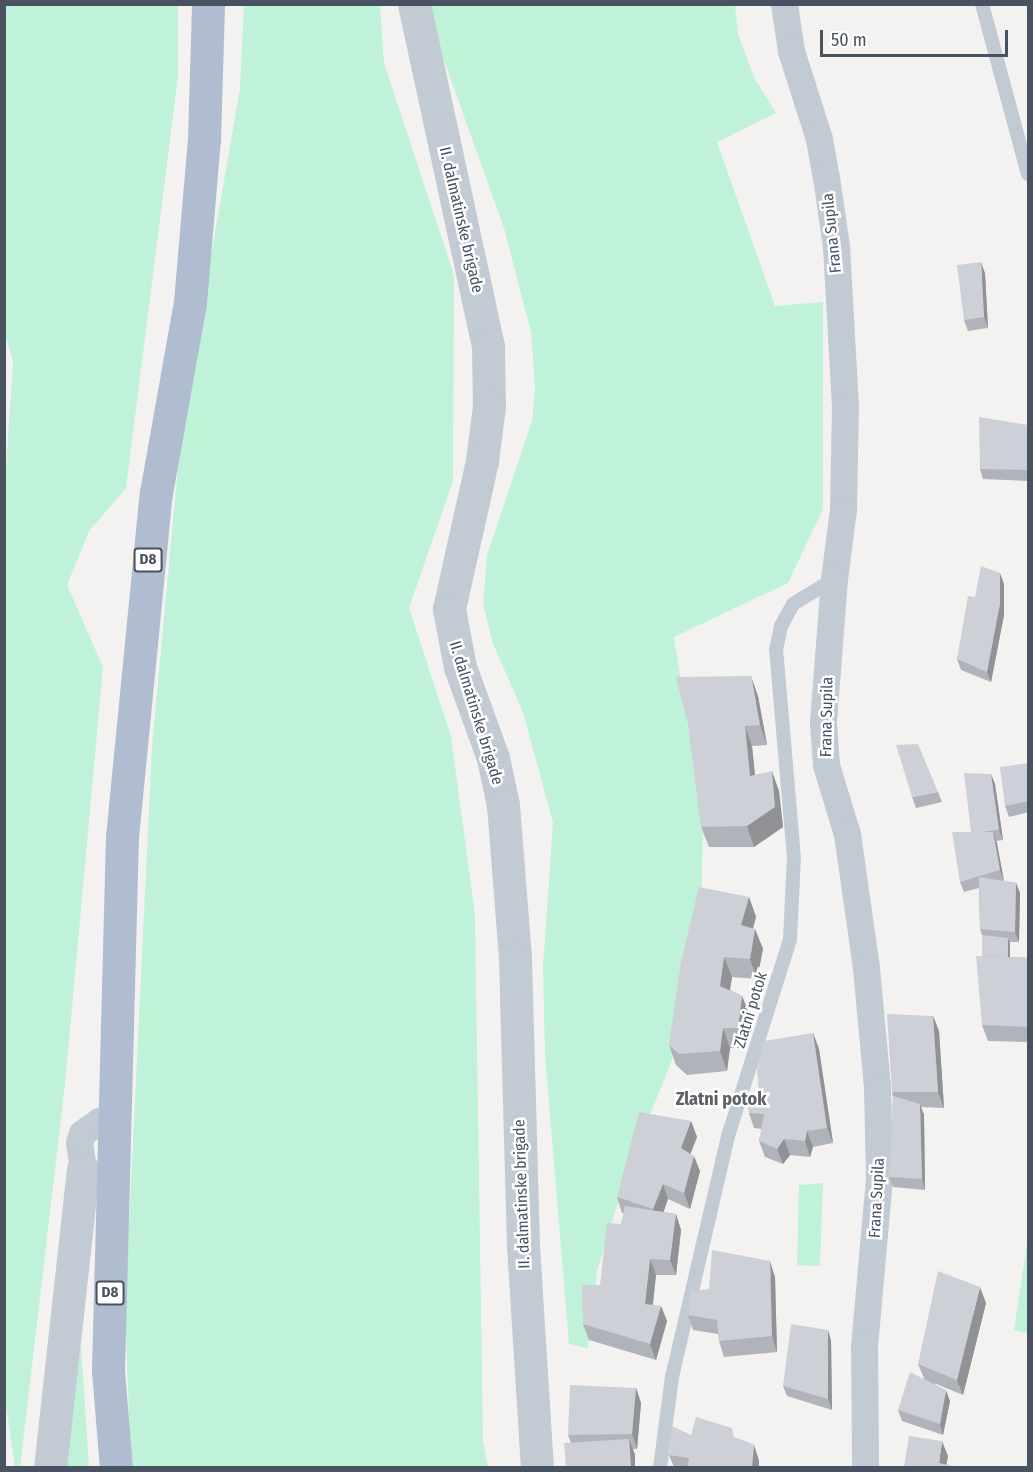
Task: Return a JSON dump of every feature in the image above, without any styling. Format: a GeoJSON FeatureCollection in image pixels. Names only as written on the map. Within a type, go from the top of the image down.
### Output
{"type":"FeatureCollection","features":[{"type":"Feature","properties":{"kind":"main road","name":"D8"},"geometry":{"type":"LineString","coordinates":[[116,1467],[108,1370],[122,837],[156,493],[190,302],[204,140],[208,4]]}},
{"type":"Feature","properties":{"kind":"street","name":"II. dalmatinske brigade"},"geometry":{"type":"LineString","coordinates":[[414,4],[488,345],[489,406],[482,461],[449,609],[460,667],[493,758],[503,805],[515,959],[524,1246],[537,1467]]}},
{"type":"Feature","properties":{"kind":"street","name":"Frana Supila"},"geometry":{"type":"LineString","coordinates":[[784,4],[791,51],[819,139],[836,246],[845,405],[843,509],[834,579],[824,723],[826,765],[847,834],[866,968],[877,1086],[879,1178],[864,1346],[865,1467]]}},
{"type":"Feature","properties":{"kind":"street"},"geometry":{"type":"LineString","coordinates":[[50,1467],[83,1170],[79,1142],[82,1133],[99,1121],[115,1118]]}},
{"type":"Feature","properties":{"kind":"lane"},"geometry":{"type":"LineString","coordinates":[[982,4],[1029,174]]}},
{"type":"Feature","properties":{"kind":"lane","name":"Zlatni potok"},"geometry":{"type":"LineString","coordinates":[[660,1467],[672,1377],[729,1133],[790,939],[794,858],[776,651],[782,626],[794,604],[834,579]]}},
{"type":"Feature","properties":{"kind":"green space"},"geometry":{"type":"Polygon","coordinates":[[[5,4],[178,5],[178,77],[126,488],[89,531],[67,585],[103,667],[65,1085],[20,1468],[15,1467],[4,1391],[4,499],[13,362],[4,331],[5,4]]]}},
{"type":"Feature","properties":{"kind":"green space"},"geometry":{"type":"Polygon","coordinates":[[[244,5],[380,5],[384,63],[454,275],[453,481],[409,608],[451,736],[475,915],[483,1440],[488,1467],[131,1468],[125,1309],[152,747],[182,424],[240,88],[244,5]]]}},
{"type":"Feature","properties":{"kind":"green space"},"geometry":{"type":"Polygon","coordinates":[[[424,5],[735,5],[738,34],[754,77],[776,113],[717,142],[775,306],[823,302],[823,509],[788,583],[674,637],[703,823],[701,917],[672,1060],[630,1164],[597,1271],[588,1348],[569,1344],[545,1055],[543,966],[553,823],[523,712],[493,644],[483,604],[487,555],[532,421],[535,387],[531,332],[504,228],[424,5]]]}},
{"type":"Feature","properties":{"kind":"green space"},"geometry":{"type":"Polygon","coordinates":[[[823,1183],[820,1266],[797,1265],[799,1185],[823,1183]]]}},
{"type":"Feature","properties":{"kind":"green space"},"geometry":{"type":"Polygon","coordinates":[[[1028,1245],[1028,1333],[1014,1330],[1028,1245]]]}},
{"type":"Feature","properties":{"kind":"green space"},"geometry":{"type":"Polygon","coordinates":[[[81,1345],[89,1467],[65,1467],[81,1345]]]}},
{"type":"Feature","properties":{"kind":"building"},"geometry":{"type":"Polygon","coordinates":[[[981,262],[984,317],[964,320],[957,265],[981,262]]]}},
{"type":"Feature","properties":{"kind":"building"},"geometry":{"type":"Polygon","coordinates":[[[979,417],[1029,425],[1029,470],[980,469],[979,417]]]}},
{"type":"Feature","properties":{"kind":"building"},"geometry":{"type":"Polygon","coordinates":[[[981,566],[1000,573],[1000,604],[987,672],[957,659],[968,596],[975,597],[981,566]]]}},
{"type":"Feature","properties":{"kind":"building"},"geometry":{"type":"Polygon","coordinates":[[[751,676],[760,725],[745,726],[750,776],[772,771],[775,807],[747,826],[701,827],[688,725],[676,677],[751,676]]]}},
{"type":"Feature","properties":{"kind":"building"},"geometry":{"type":"Polygon","coordinates":[[[918,744],[938,792],[912,797],[896,745],[918,744]]]}},
{"type":"Feature","properties":{"kind":"building"},"geometry":{"type":"Polygon","coordinates":[[[1029,763],[1029,801],[1005,806],[1000,767],[1029,763]]]}},
{"type":"Feature","properties":{"kind":"building"},"geometry":{"type":"Polygon","coordinates":[[[964,773],[991,774],[999,830],[981,832],[993,832],[1000,870],[960,882],[952,832],[971,832],[964,773]]]}},
{"type":"Feature","properties":{"kind":"building"},"geometry":{"type":"Polygon","coordinates":[[[979,877],[1016,883],[1015,932],[980,929],[979,877]]]}},
{"type":"Feature","properties":{"kind":"building"},"geometry":{"type":"Polygon","coordinates":[[[699,887],[749,897],[741,925],[755,929],[750,959],[724,957],[720,986],[742,996],[738,1028],[723,1028],[720,1051],[679,1054],[669,1045],[681,962],[699,887]]]}},
{"type":"Feature","properties":{"kind":"building"},"geometry":{"type":"Polygon","coordinates":[[[982,935],[1008,938],[1008,957],[982,956],[982,935]]]}},
{"type":"Feature","properties":{"kind":"building"},"geometry":{"type":"Polygon","coordinates":[[[976,956],[1029,958],[1029,1027],[982,1025],[976,956]]]}},
{"type":"Feature","properties":{"kind":"building"},"geometry":{"type":"Polygon","coordinates":[[[887,1014],[933,1016],[938,1092],[892,1092],[887,1014]]]}},
{"type":"Feature","properties":{"kind":"building"},"geometry":{"type":"Polygon","coordinates":[[[813,1033],[827,1128],[807,1131],[805,1141],[784,1139],[777,1149],[759,1141],[764,1114],[749,1113],[745,1092],[759,1094],[757,1068],[764,1041],[813,1033]]]}},
{"type":"Feature","properties":{"kind":"building"},"geometry":{"type":"Polygon","coordinates":[[[893,1096],[920,1104],[922,1179],[889,1177],[893,1096]]]}},
{"type":"Feature","properties":{"kind":"building"},"geometry":{"type":"Polygon","coordinates":[[[639,1112],[691,1121],[681,1148],[694,1156],[684,1193],[663,1184],[653,1209],[617,1197],[639,1112]]]}},
{"type":"Feature","properties":{"kind":"building"},"geometry":{"type":"Polygon","coordinates":[[[625,1206],[676,1214],[670,1260],[650,1259],[645,1304],[661,1306],[650,1344],[583,1324],[582,1285],[600,1285],[607,1223],[621,1224],[625,1206]]]}},
{"type":"Feature","properties":{"kind":"building"},"geometry":{"type":"Polygon","coordinates":[[[712,1250],[770,1261],[772,1336],[719,1341],[717,1320],[688,1315],[691,1291],[709,1289],[712,1250]]]}},
{"type":"Feature","properties":{"kind":"building"},"geometry":{"type":"Polygon","coordinates":[[[938,1271],[980,1287],[957,1380],[918,1364],[938,1271]]]}},
{"type":"Feature","properties":{"kind":"building"},"geometry":{"type":"Polygon","coordinates":[[[791,1324],[828,1330],[828,1399],[783,1386],[791,1324]]]}},
{"type":"Feature","properties":{"kind":"building"},"geometry":{"type":"Polygon","coordinates":[[[910,1372],[946,1390],[940,1424],[898,1410],[910,1372]]]}},
{"type":"Feature","properties":{"kind":"building"},"geometry":{"type":"Polygon","coordinates":[[[570,1385],[636,1388],[632,1434],[568,1435],[570,1385]]]}},
{"type":"Feature","properties":{"kind":"building"},"geometry":{"type":"Polygon","coordinates":[[[696,1417],[732,1428],[734,1437],[754,1445],[752,1467],[687,1467],[689,1458],[669,1455],[672,1426],[691,1435],[696,1417]]]}},
{"type":"Feature","properties":{"kind":"building"},"geometry":{"type":"Polygon","coordinates":[[[909,1436],[942,1441],[939,1463],[958,1467],[904,1467],[909,1436]]]}},
{"type":"Feature","properties":{"kind":"building"},"geometry":{"type":"Polygon","coordinates":[[[629,1439],[631,1467],[566,1467],[564,1443],[629,1439]]]}},
{"type":"Feature","properties":{"kind":"district","name":"Zlatni potok"},"geometry":{"type":"Point","coordinates":[721,1099]}}]}
